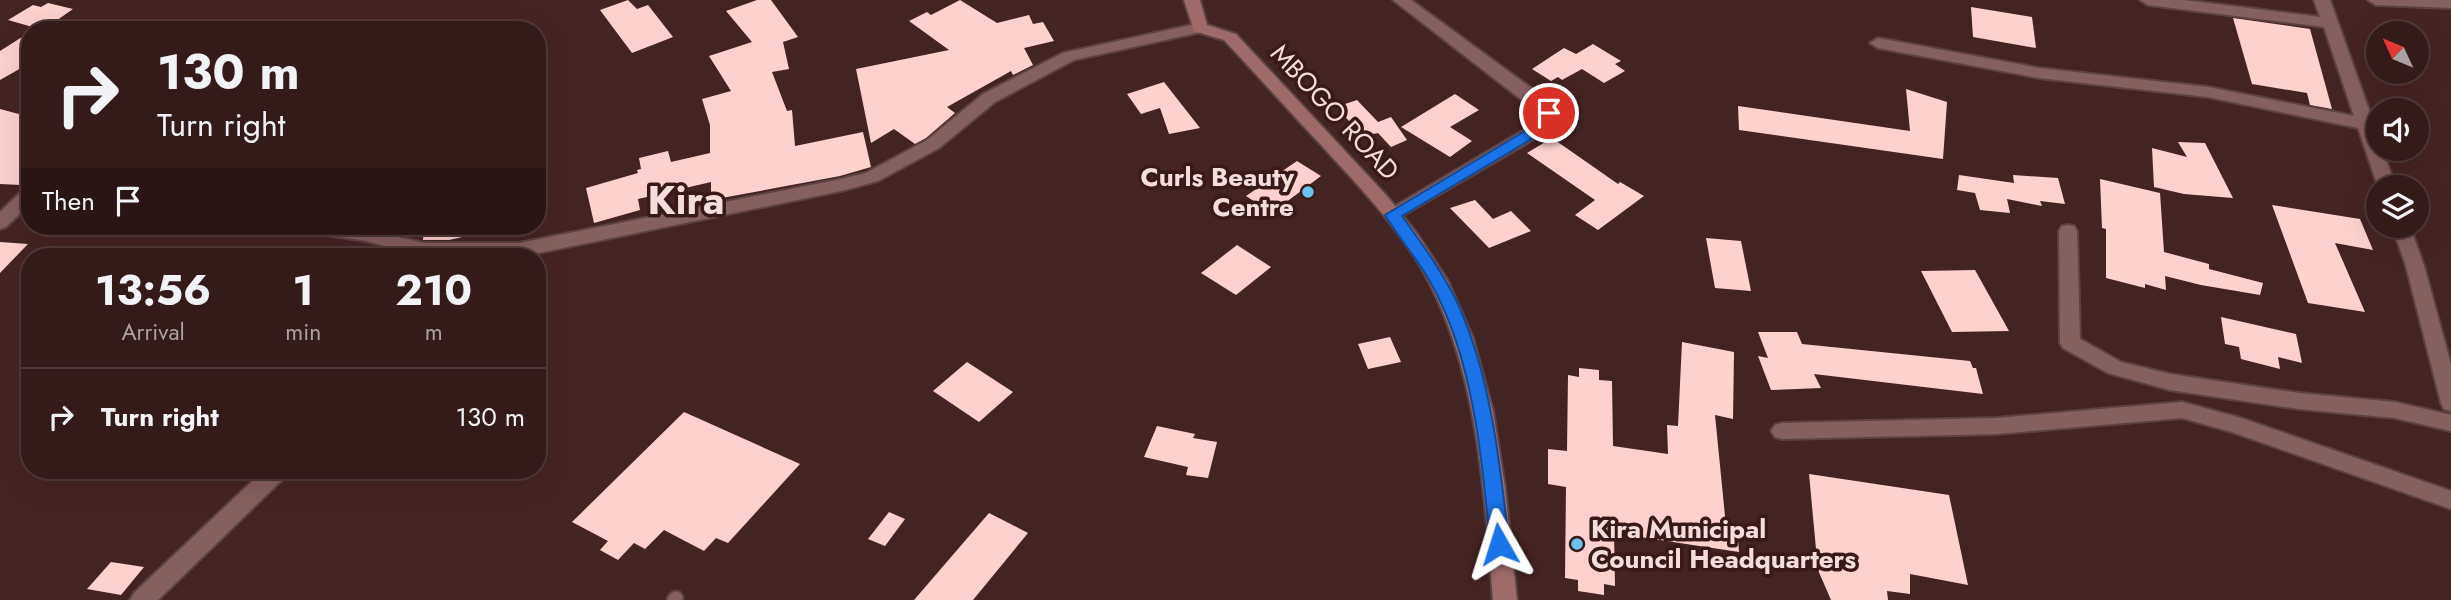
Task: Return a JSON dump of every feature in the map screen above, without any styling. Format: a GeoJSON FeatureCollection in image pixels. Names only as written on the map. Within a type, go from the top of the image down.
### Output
{"type":"FeatureCollection","features":[{"type":"Feature","properties":{"kind":"main road"},"geometry":{"type":"LineString","coordinates":[[1192,0],[1200,28]]}},
{"type":"Feature","properties":{"kind":"main road","name":"MBOGO ROAD"},"geometry":{"type":"LineString","coordinates":[[1200,28],[1230,37],[1392,215],[1433,273],[1449,302],[1468,351],[1492,471],[1505,600]]}},
{"type":"Feature","properties":{"kind":"street"},"geometry":{"type":"LineString","coordinates":[[1392,215],[1541,128],[1549,113],[1536,100],[1401,0]]}},
{"type":"Feature","properties":{"kind":"street"},"geometry":{"type":"LineString","coordinates":[[2148,0],[2330,23]]}},
{"type":"Feature","properties":{"kind":"street"},"geometry":{"type":"LineString","coordinates":[[2322,0],[2366,124]]}},
{"type":"Feature","properties":{"kind":"street"},"geometry":{"type":"LineString","coordinates":[[2376,0],[2451,4]]}},
{"type":"Feature","properties":{"kind":"street"},"geometry":{"type":"LineString","coordinates":[[538,248],[872,177],[933,144],[989,98],[1069,56],[1200,28]]}},
{"type":"Feature","properties":{"kind":"street"},"geometry":{"type":"LineString","coordinates":[[1878,43],[2039,73],[2208,92],[2366,124]]}},
{"type":"Feature","properties":{"kind":"street"},"geometry":{"type":"LineString","coordinates":[[0,223],[21,202]]}},
{"type":"Feature","properties":{"kind":"street"},"geometry":{"type":"LineString","coordinates":[[2068,231],[2070,343],[2115,368],[2170,382],[2298,401],[2395,410],[2451,424]]}},
{"type":"Feature","properties":{"kind":"street"},"geometry":{"type":"LineString","coordinates":[[366,235],[417,248]]}},
{"type":"Feature","properties":{"kind":"street"},"geometry":{"type":"LineString","coordinates":[[2405,238],[2451,403]]}},
{"type":"Feature","properties":{"kind":"street"},"geometry":{"type":"LineString","coordinates":[[1782,431],[1997,426],[2182,410],[2234,424],[2451,499]]}},
{"type":"Feature","properties":{"kind":"street"},"geometry":{"type":"LineString","coordinates":[[142,600],[269,479]]}},
{"type":"Feature","properties":{"kind":"building"},"geometry":{"type":"Polygon","coordinates":[[[628,0],[637,9],[648,5],[673,37],[632,53],[600,10],[628,0]]]}},
{"type":"Feature","properties":{"kind":"building"},"geometry":{"type":"Polygon","coordinates":[[[757,0],[771,0],[798,37],[783,42],[789,69],[772,72],[787,111],[792,110],[795,146],[863,132],[871,167],[840,176],[711,200],[711,182],[638,199],[640,210],[594,223],[586,188],[638,173],[637,170],[641,169],[639,158],[668,151],[671,162],[710,153],[710,125],[702,99],[731,91],[709,56],[752,42],[726,11],[757,0]]]}},
{"type":"Feature","properties":{"kind":"building"},"geometry":{"type":"Polygon","coordinates":[[[960,0],[997,23],[1029,15],[1033,24],[1043,22],[1054,41],[1024,48],[1033,65],[1013,75],[1011,71],[947,107],[955,113],[926,138],[915,144],[894,129],[871,143],[856,69],[949,50],[909,21],[927,12],[931,15],[960,0]]]}},
{"type":"Feature","properties":{"kind":"building"},"geometry":{"type":"Polygon","coordinates":[[[48,3],[73,9],[56,21],[21,21],[21,24],[8,20],[33,5],[41,7],[48,3]]]}},
{"type":"Feature","properties":{"kind":"building"},"geometry":{"type":"Polygon","coordinates":[[[1971,7],[2032,17],[2036,48],[1973,37],[1971,7]]]}},
{"type":"Feature","properties":{"kind":"building"},"geometry":{"type":"Polygon","coordinates":[[[2233,18],[2310,29],[2332,109],[2310,105],[2307,93],[2252,84],[2233,18]]]}},
{"type":"Feature","properties":{"kind":"building"},"geometry":{"type":"Polygon","coordinates":[[[21,38],[21,68],[0,80],[0,51],[21,38]]]}},
{"type":"Feature","properties":{"kind":"building"},"geometry":{"type":"Polygon","coordinates":[[[1593,44],[1621,61],[1615,64],[1625,71],[1604,83],[1582,69],[1562,80],[1558,77],[1551,81],[1532,69],[1564,48],[1576,54],[1593,44]]]}},
{"type":"Feature","properties":{"kind":"building"},"geometry":{"type":"Polygon","coordinates":[[[1164,82],[1200,128],[1169,134],[1160,108],[1141,114],[1127,94],[1164,82]]]}},
{"type":"Feature","properties":{"kind":"building"},"geometry":{"type":"Polygon","coordinates":[[[1906,89],[1947,102],[1943,159],[1739,130],[1738,106],[1910,131],[1906,89]]]}},
{"type":"Feature","properties":{"kind":"building"},"geometry":{"type":"Polygon","coordinates":[[[1455,94],[1479,110],[1450,127],[1472,141],[1450,157],[1401,127],[1455,94]]]}},
{"type":"Feature","properties":{"kind":"building"},"geometry":{"type":"Polygon","coordinates":[[[1357,100],[1378,122],[1391,117],[1407,140],[1391,147],[1378,133],[1363,136],[1336,107],[1357,100]]]}},
{"type":"Feature","properties":{"kind":"building"},"geometry":{"type":"Polygon","coordinates":[[[0,109],[21,115],[21,185],[0,184],[0,109]]]}},
{"type":"Feature","properties":{"kind":"building"},"geometry":{"type":"Polygon","coordinates":[[[1552,138],[1618,184],[1620,182],[1644,196],[1598,230],[1575,215],[1595,200],[1527,153],[1552,138]]]}},
{"type":"Feature","properties":{"kind":"building"},"geometry":{"type":"Polygon","coordinates":[[[2178,142],[2205,143],[2233,198],[2184,194],[2154,187],[2152,148],[2187,157],[2178,142]]]}},
{"type":"Feature","properties":{"kind":"building"},"geometry":{"type":"Polygon","coordinates":[[[1297,161],[1321,176],[1281,206],[1275,202],[1266,209],[1246,196],[1297,161]]]}},
{"type":"Feature","properties":{"kind":"building"},"geometry":{"type":"Polygon","coordinates":[[[1959,175],[2014,183],[2013,175],[2058,178],[2065,204],[2040,201],[2042,206],[2007,199],[2010,213],[1980,210],[1975,193],[1957,190],[1959,175]]]}},
{"type":"Feature","properties":{"kind":"building"},"geometry":{"type":"Polygon","coordinates":[[[2100,179],[2160,193],[2164,252],[2209,264],[2209,269],[2263,283],[2260,295],[2165,276],[2166,290],[2145,284],[2145,288],[2106,278],[2106,229],[2102,228],[2100,179]]]}},
{"type":"Feature","properties":{"kind":"building"},"geometry":{"type":"Polygon","coordinates":[[[1475,200],[1493,219],[1511,211],[1531,231],[1489,248],[1450,208],[1475,200]]]}},
{"type":"Feature","properties":{"kind":"building"},"geometry":{"type":"Polygon","coordinates":[[[2272,205],[2360,219],[2373,250],[2335,243],[2365,312],[2308,303],[2272,205]]]}},
{"type":"Feature","properties":{"kind":"building"},"geometry":{"type":"Polygon","coordinates":[[[423,235],[472,235],[449,240],[423,240],[423,235]]]}},
{"type":"Feature","properties":{"kind":"building"},"geometry":{"type":"Polygon","coordinates":[[[1706,238],[1741,241],[1751,291],[1715,288],[1706,238]]]}},
{"type":"Feature","properties":{"kind":"building"},"geometry":{"type":"Polygon","coordinates":[[[0,242],[28,244],[21,248],[0,273],[0,242]]]}},
{"type":"Feature","properties":{"kind":"building"},"geometry":{"type":"Polygon","coordinates":[[[1237,245],[1271,267],[1236,295],[1201,273],[1237,245]]]}},
{"type":"Feature","properties":{"kind":"building"},"geometry":{"type":"Polygon","coordinates":[[[1975,270],[2009,331],[1952,332],[1921,271],[1975,270]]]}},
{"type":"Feature","properties":{"kind":"building"},"geometry":{"type":"Polygon","coordinates":[[[2221,317],[2296,334],[2302,363],[2278,357],[2280,369],[2241,359],[2239,347],[2225,344],[2221,317]]]}},
{"type":"Feature","properties":{"kind":"building"},"geometry":{"type":"Polygon","coordinates":[[[1758,332],[1797,332],[1802,344],[1970,361],[1973,368],[1976,368],[1983,394],[1814,374],[1821,388],[1771,390],[1758,356],[1768,358],[1758,332]]]}},
{"type":"Feature","properties":{"kind":"building"},"geometry":{"type":"Polygon","coordinates":[[[1390,337],[1401,362],[1368,369],[1358,344],[1390,337]]]}},
{"type":"Feature","properties":{"kind":"building"},"geometry":{"type":"Polygon","coordinates":[[[1682,342],[1734,352],[1733,419],[1715,415],[1726,526],[1737,527],[1739,552],[1614,533],[1615,586],[1604,584],[1604,595],[1578,591],[1578,580],[1565,578],[1566,487],[1548,484],[1548,449],[1567,451],[1568,375],[1579,377],[1579,368],[1599,370],[1599,380],[1612,381],[1613,446],[1668,454],[1667,425],[1678,426],[1682,342]]]}},
{"type":"Feature","properties":{"kind":"building"},"geometry":{"type":"Polygon","coordinates":[[[967,362],[1013,392],[979,422],[933,391],[967,362]]]}},
{"type":"Feature","properties":{"kind":"building"},"geometry":{"type":"Polygon","coordinates":[[[684,412],[800,464],[728,543],[716,538],[704,551],[664,530],[645,549],[634,543],[618,560],[600,550],[608,541],[572,522],[684,412]]]}},
{"type":"Feature","properties":{"kind":"building"},"geometry":{"type":"Polygon","coordinates":[[[1157,426],[1195,434],[1193,438],[1217,442],[1208,478],[1186,475],[1188,467],[1144,457],[1157,426]]]}},
{"type":"Feature","properties":{"kind":"building"},"geometry":{"type":"Polygon","coordinates":[[[1809,474],[1949,495],[1968,585],[1910,574],[1910,594],[1887,591],[1888,600],[1831,600],[1818,570],[1809,474]]]}},
{"type":"Feature","properties":{"kind":"building"},"geometry":{"type":"Polygon","coordinates":[[[889,512],[905,519],[885,546],[868,539],[889,512]]]}},
{"type":"Feature","properties":{"kind":"building"},"geometry":{"type":"Polygon","coordinates":[[[989,513],[1028,533],[973,600],[914,600],[989,513]]]}},
{"type":"Feature","properties":{"kind":"building"},"geometry":{"type":"Polygon","coordinates":[[[111,562],[144,567],[121,595],[87,589],[111,562]]]}},
{"type":"Feature","properties":{"kind":"place","name":"Curls Beauty Centre"},"geometry":{"type":"Point","coordinates":[1308,192]}},
{"type":"Feature","properties":{"kind":"place","name":"Kira Municipal Council Headquarters"},"geometry":{"type":"Point","coordinates":[1577,544]}},
{"type":"Feature","properties":{"kind":"district","name":"Kira"},"geometry":{"type":"Point","coordinates":[686,200]}},
{"type":"Feature","properties":{"kind":"route"},"geometry":{"type":"LineString","coordinates":[[1499,544],[1492,471],[1468,351],[1449,302],[1428,263],[1392,215],[1541,128],[1549,113]]}}]}
